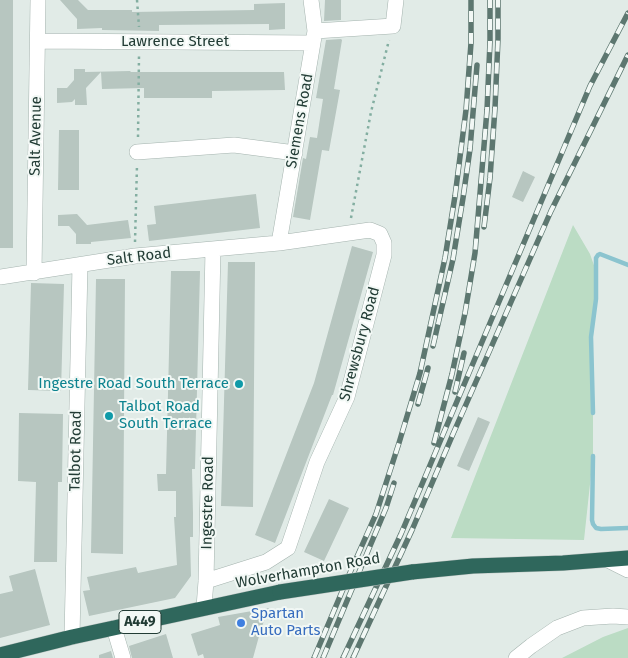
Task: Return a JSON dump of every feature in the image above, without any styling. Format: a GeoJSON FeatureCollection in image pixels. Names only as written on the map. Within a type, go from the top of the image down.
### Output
{"type":"FeatureCollection","features":[{"type":"Feature","properties":{"kind":"highway","name":"Wolverhampton Road"},"geometry":{"type":"LineString","coordinates":[[0,655],[204,607],[280,592],[412,572],[473,566],[628,558]]}},
{"type":"Feature","properties":{"kind":"street","name":"Salt Avenue"},"geometry":{"type":"LineString","coordinates":[[34,273],[38,0]]}},
{"type":"Feature","properties":{"kind":"street","name":"Siemens Road"},"geometry":{"type":"LineString","coordinates":[[279,243],[314,37],[311,0]]}},
{"type":"Feature","properties":{"kind":"street"},"geometry":{"type":"LineString","coordinates":[[393,26],[396,0]]}},
{"type":"Feature","properties":{"kind":"street","name":"Lawrence Street"},"geometry":{"type":"LineString","coordinates":[[38,41],[140,42],[314,37],[393,26]]}},
{"type":"Feature","properties":{"kind":"street"},"geometry":{"type":"LineString","coordinates":[[138,152],[234,145],[294,153]]}},
{"type":"Feature","properties":{"kind":"street","name":"Shrewsbury Road"},"geometry":{"type":"LineString","coordinates":[[206,581],[266,562],[288,548],[317,462],[348,397],[384,255],[384,243],[380,234],[370,230],[279,243]]}},
{"type":"Feature","properties":{"kind":"street","name":"Salt Road"},"geometry":{"type":"LineString","coordinates":[[0,277],[135,256],[279,243]]}},
{"type":"Feature","properties":{"kind":"street","name":"Ingestre Road"},"geometry":{"type":"LineString","coordinates":[[204,607],[214,249]]}},
{"type":"Feature","properties":{"kind":"street","name":"Talbot Road"},"geometry":{"type":"LineString","coordinates":[[72,637],[80,265]]}},
{"type":"Feature","properties":{"kind":"street"},"geometry":{"type":"LineString","coordinates":[[608,560],[628,570]]}},
{"type":"Feature","properties":{"kind":"street"},"geometry":{"type":"LineString","coordinates":[[516,658],[557,628],[583,618],[628,617]]}},
{"type":"Feature","properties":{"kind":"street"},"geometry":{"type":"LineString","coordinates":[[114,628],[123,658]]}},
{"type":"Feature","properties":{"kind":"path"},"geometry":{"type":"LineString","coordinates":[[135,256],[140,42],[137,0]]}},
{"type":"Feature","properties":{"kind":"path"},"geometry":{"type":"LineString","coordinates":[[348,233],[371,112],[393,26]]}},
{"type":"Feature","properties":{"kind":"green space"},"geometry":{"type":"Polygon","coordinates":[[[573,225],[590,254],[596,271],[596,299],[591,337],[593,456],[584,540],[451,538],[573,225]]]}},
{"type":"Feature","properties":{"kind":"green space"},"geometry":{"type":"Polygon","coordinates":[[[628,628],[628,658],[562,658],[603,637],[628,628]]]}},
{"type":"Feature","properties":{"kind":"building"},"geometry":{"type":"Polygon","coordinates":[[[0,0],[13,0],[13,248],[0,248],[0,0]]]}},
{"type":"Feature","properties":{"kind":"building"},"geometry":{"type":"Polygon","coordinates":[[[60,0],[78,0],[88,10],[132,10],[132,12],[254,10],[254,4],[285,3],[285,29],[269,30],[269,24],[159,25],[159,31],[102,30],[102,28],[77,29],[77,19],[60,0]]]}},
{"type":"Feature","properties":{"kind":"building"},"geometry":{"type":"Polygon","coordinates":[[[325,0],[341,0],[341,20],[324,21],[325,0]]]}},
{"type":"Feature","properties":{"kind":"building"},"geometry":{"type":"Polygon","coordinates":[[[341,39],[334,89],[340,90],[329,151],[322,150],[310,220],[293,217],[303,158],[306,159],[310,137],[317,138],[323,99],[316,98],[326,40],[341,39]]]}},
{"type":"Feature","properties":{"kind":"building"},"geometry":{"type":"Polygon","coordinates":[[[74,69],[85,69],[85,72],[130,71],[284,72],[285,90],[212,91],[212,98],[144,98],[144,88],[102,89],[101,72],[86,88],[87,105],[75,105],[75,99],[72,102],[57,103],[57,88],[67,88],[74,80],[74,69]]]}},
{"type":"Feature","properties":{"kind":"building"},"geometry":{"type":"Polygon","coordinates":[[[59,130],[79,130],[79,190],[58,190],[59,130]]]}},
{"type":"Feature","properties":{"kind":"building"},"geometry":{"type":"Polygon","coordinates":[[[523,171],[535,177],[523,202],[512,197],[523,171]]]}},
{"type":"Feature","properties":{"kind":"building"},"geometry":{"type":"Polygon","coordinates":[[[256,194],[260,228],[149,241],[147,225],[156,224],[154,206],[256,194]]]}},
{"type":"Feature","properties":{"kind":"building"},"geometry":{"type":"Polygon","coordinates":[[[77,214],[87,225],[128,220],[131,238],[91,242],[91,244],[76,244],[76,234],[69,226],[58,226],[58,215],[77,214]]]}},
{"type":"Feature","properties":{"kind":"building"},"geometry":{"type":"Polygon","coordinates":[[[352,246],[373,252],[333,395],[275,543],[255,535],[314,383],[352,246]]]}},
{"type":"Feature","properties":{"kind":"building","name":"Ingestre Road South Terrace"},"geometry":{"type":"Polygon","coordinates":[[[228,262],[255,262],[253,507],[221,506],[228,262]]]}},
{"type":"Feature","properties":{"kind":"building"},"geometry":{"type":"Polygon","coordinates":[[[171,271],[200,271],[195,469],[192,469],[193,537],[190,537],[191,576],[175,598],[89,616],[83,591],[90,590],[87,577],[136,567],[138,573],[177,565],[174,517],[176,517],[176,491],[158,491],[157,474],[166,474],[171,271]]]}},
{"type":"Feature","properties":{"kind":"building","name":"Talbot Road South Terrace"},"geometry":{"type":"Polygon","coordinates":[[[96,279],[125,279],[123,554],[91,553],[96,279]]]}},
{"type":"Feature","properties":{"kind":"building"},"geometry":{"type":"Polygon","coordinates":[[[31,283],[64,284],[61,391],[28,390],[31,283]]]}},
{"type":"Feature","properties":{"kind":"building"},"geometry":{"type":"Polygon","coordinates":[[[19,413],[63,414],[62,482],[58,482],[57,562],[34,562],[36,482],[18,481],[19,413]]]}},
{"type":"Feature","properties":{"kind":"building"},"geometry":{"type":"Polygon","coordinates":[[[478,417],[490,422],[469,471],[457,466],[478,417]]]}},
{"type":"Feature","properties":{"kind":"building"},"geometry":{"type":"Polygon","coordinates":[[[329,499],[349,508],[324,561],[304,552],[329,499]]]}},
{"type":"Feature","properties":{"kind":"building"},"geometry":{"type":"Polygon","coordinates":[[[35,569],[50,625],[0,638],[0,594],[13,591],[9,576],[35,569]]]}},
{"type":"Feature","properties":{"kind":"building"},"geometry":{"type":"Polygon","coordinates":[[[269,608],[253,658],[204,658],[203,654],[198,656],[191,634],[220,625],[218,617],[269,608]]]}},
{"type":"Feature","properties":{"kind":"building"},"geometry":{"type":"Polygon","coordinates":[[[166,634],[173,658],[132,658],[129,646],[166,634]]]}},
{"type":"Feature","properties":{"kind":"building"},"geometry":{"type":"Polygon","coordinates":[[[111,651],[113,658],[99,658],[99,655],[111,651]]]}},
{"type":"Feature","properties":{"kind":"waterway"},"geometry":{"type":"LineString","coordinates":[[593,413],[591,337],[596,299],[596,258],[600,254],[628,265]]}},
{"type":"Feature","properties":{"kind":"waterway"},"geometry":{"type":"LineString","coordinates":[[593,456],[593,524],[596,528],[601,529],[628,528]]}},
{"type":"Feature","properties":{"kind":"railway"},"geometry":{"type":"LineString","coordinates":[[314,658],[376,514],[420,373],[445,258],[455,196],[466,110],[471,43],[471,0]]}},
{"type":"Feature","properties":{"kind":"railway"},"geometry":{"type":"LineString","coordinates":[[434,443],[452,374],[475,253],[487,110],[490,0]]}},
{"type":"Feature","properties":{"kind":"railway"},"geometry":{"type":"LineString","coordinates":[[484,227],[495,108],[498,0]]}},
{"type":"Feature","properties":{"kind":"railway"},"geometry":{"type":"LineString","coordinates":[[343,658],[401,534],[590,86],[628,13]]}},
{"type":"Feature","properties":{"kind":"railway"},"geometry":{"type":"LineString","coordinates":[[353,658],[412,530],[551,211],[628,55]]}},
{"type":"Feature","properties":{"kind":"railway"},"geometry":{"type":"LineString","coordinates":[[433,346],[453,259],[463,198],[470,149],[477,65]]}},
{"type":"Feature","properties":{"kind":"railway"},"geometry":{"type":"LineString","coordinates":[[455,392],[464,353]]}},
{"type":"Feature","properties":{"kind":"railway"},"geometry":{"type":"LineString","coordinates":[[418,404],[428,368]]}},
{"type":"Feature","properties":{"kind":"railway"},"geometry":{"type":"LineString","coordinates":[[323,658],[386,508],[394,483]]}},
{"type":"Feature","properties":{"kind":"place","name":"Ingestre Road South Terrace"},"geometry":{"type":"Point","coordinates":[239,384]}},
{"type":"Feature","properties":{"kind":"place","name":"Talbot Road South Terrace"},"geometry":{"type":"Point","coordinates":[109,416]}},
{"type":"Feature","properties":{"kind":"place","name":"Spartan Auto Parts"},"geometry":{"type":"Point","coordinates":[241,623]}}]}
